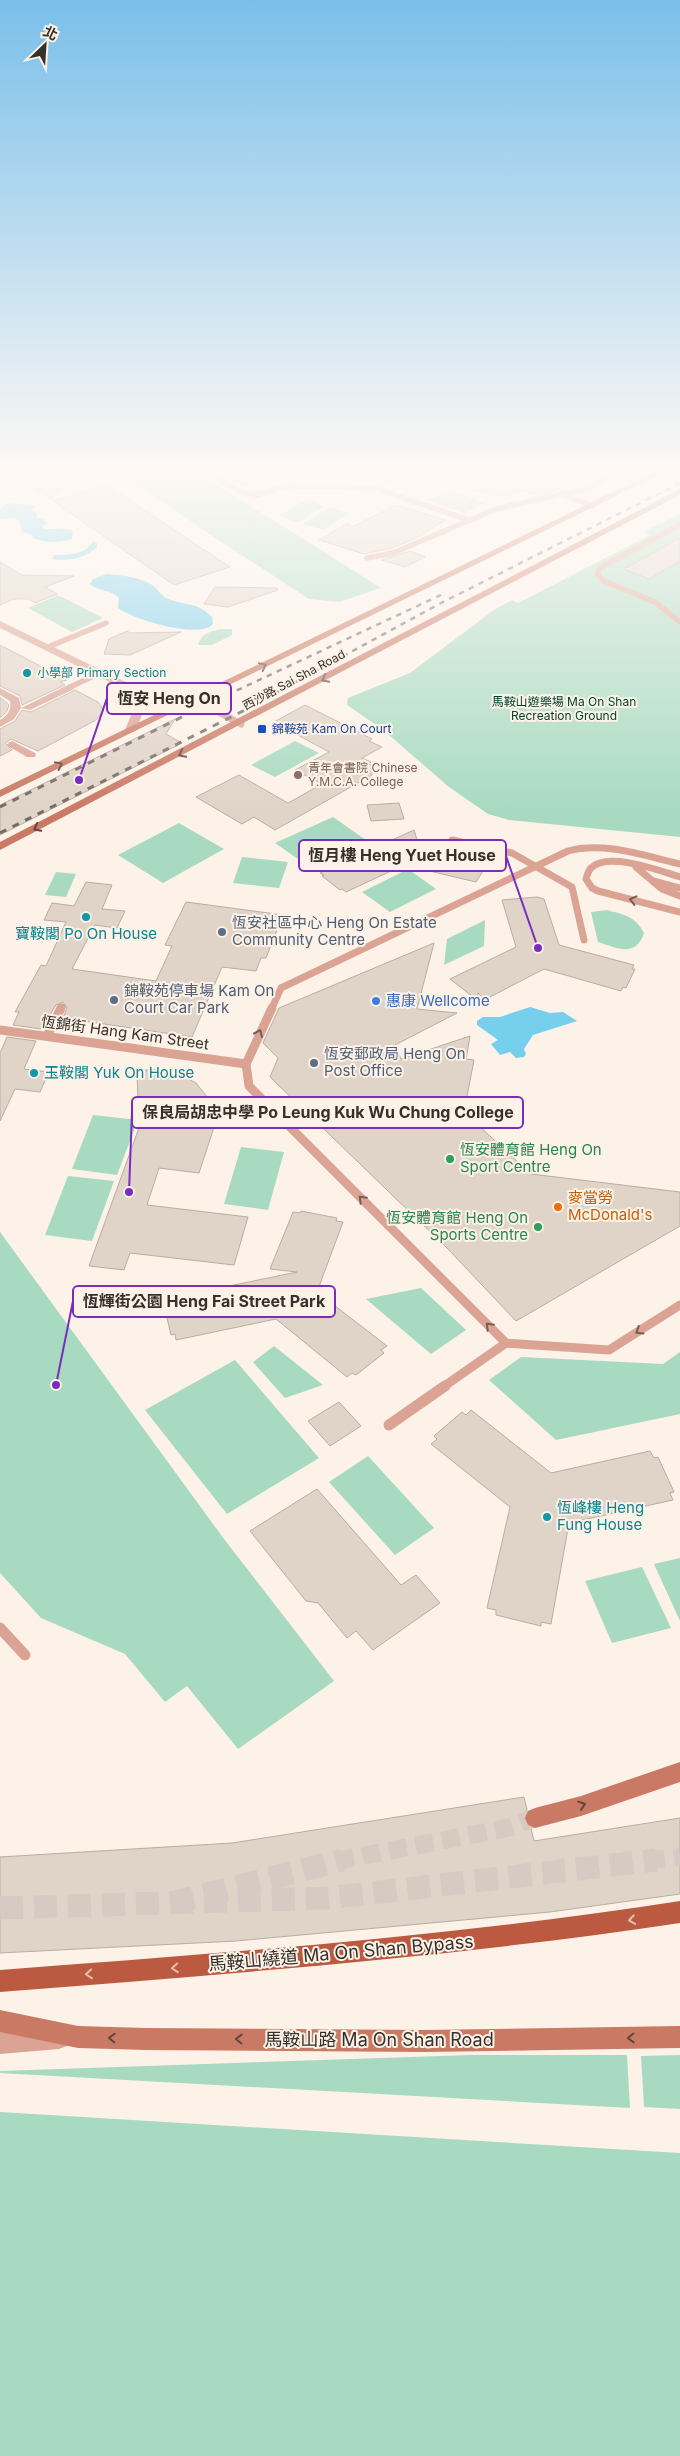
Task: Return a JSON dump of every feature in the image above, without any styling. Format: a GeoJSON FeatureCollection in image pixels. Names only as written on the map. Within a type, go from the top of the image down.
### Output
{"type":"FeatureCollection","features":[{"type":"Feature","properties":{"kind":"main road","name":"西沙路 Sai Sha Road"},"geometry":{"type":"LineString","coordinates":[[0,794],[434,584]]}},
{"type":"Feature","properties":{"kind":"main road","name":"西沙路 Sai Sha Road"},"geometry":{"type":"LineString","coordinates":[[0,847],[241,724],[506,584]]}},
{"type":"Feature","properties":{"kind":"main road"},"geometry":{"type":"LineString","coordinates":[[536,1818],[581,1806],[680,1772]]}},
{"type":"Feature","properties":{"kind":"main road","name":"馬鞍山繞道 Ma On Shan Bypass"},"geometry":{"type":"LineString","coordinates":[[0,1981],[227,1964],[552,1933],[680,1912]]}},
{"type":"Feature","properties":{"kind":"main road","name":"馬鞍山路 Ma On Shan Road"},"geometry":{"type":"LineString","coordinates":[[0,2021],[78,2037],[368,2041],[680,2037]]}},
{"type":"Feature","properties":{"kind":"street"},"geometry":{"type":"LineString","coordinates":[[0,624],[132,689],[169,693],[219,687]]}},
{"type":"Feature","properties":{"kind":"street"},"geometry":{"type":"LineString","coordinates":[[26,708],[70,687]]}},
{"type":"Feature","properties":{"kind":"street"},"geometry":{"type":"LineString","coordinates":[[130,730],[139,708],[139,703],[132,689]]}},
{"type":"Feature","properties":{"kind":"street"},"geometry":{"type":"LineString","coordinates":[[0,691],[15,700],[17,706],[15,713],[0,724]]}},
{"type":"Feature","properties":{"kind":"street"},"geometry":{"type":"LineString","coordinates":[[12,744],[31,755]]}},
{"type":"Feature","properties":{"kind":"street","name":"馬鞍山路 Ma On Shan Road"},"geometry":{"type":"LineString","coordinates":[[0,2043],[78,2037]]}},
{"type":"Feature","properties":{"kind":"lane"},"geometry":{"type":"LineString","coordinates":[[610,584],[657,603],[673,613],[680,622]]}},
{"type":"Feature","properties":{"kind":"lane"},"geometry":{"type":"LineString","coordinates":[[48,647],[106,623]]}},
{"type":"Feature","properties":{"kind":"lane"},"geometry":{"type":"LineString","coordinates":[[70,687],[100,673]]}},
{"type":"Feature","properties":{"kind":"lane"},"geometry":{"type":"LineString","coordinates":[[194,699],[241,724]]}},
{"type":"Feature","properties":{"kind":"lane"},"geometry":{"type":"LineString","coordinates":[[452,840],[504,850],[572,887],[584,940]]}},
{"type":"Feature","properties":{"kind":"lane"},"geometry":{"type":"LineString","coordinates":[[506,1343],[249,1086],[246,1064],[281,988],[536,866],[572,850],[630,853],[680,864]]}},
{"type":"Feature","properties":{"kind":"lane"},"geometry":{"type":"LineString","coordinates":[[680,877],[613,861],[598,864],[588,870],[586,878],[592,888],[598,891],[680,912]]}},
{"type":"Feature","properties":{"kind":"lane"},"geometry":{"type":"LineString","coordinates":[[634,865],[662,890],[680,896]]}},
{"type":"Feature","properties":{"kind":"lane"},"geometry":{"type":"LineString","coordinates":[[650,880],[680,888]]}},
{"type":"Feature","properties":{"kind":"lane"},"geometry":{"type":"LineString","coordinates":[[47,1036],[62,1007]]}},
{"type":"Feature","properties":{"kind":"lane","name":"恆錦街 Hang Kam Street"},"geometry":{"type":"LineString","coordinates":[[0,1030],[246,1064]]}},
{"type":"Feature","properties":{"kind":"lane"},"geometry":{"type":"LineString","coordinates":[[389,1425],[506,1343],[609,1350],[680,1306]]}},
{"type":"Feature","properties":{"kind":"lane"},"geometry":{"type":"LineString","coordinates":[[0,1628],[25,1656]]}},
{"type":"Feature","properties":{"kind":"green space"},"geometry":{"type":"Polygon","coordinates":[[[285,584],[374,584],[381,588],[339,602],[309,599],[285,584]]]}},
{"type":"Feature","properties":{"kind":"green space","name":"馬鞍山遊樂場 Ma On Shan Recreation Ground"},"geometry":{"type":"Polygon","coordinates":[[[556,584],[680,584],[680,837],[509,820],[488,814],[449,787],[382,729],[347,705],[348,698],[410,673],[494,610],[512,600],[518,603],[556,584]]]}},
{"type":"Feature","properties":{"kind":"green space"},"geometry":{"type":"Polygon","coordinates":[[[58,595],[103,618],[72,632],[28,608],[58,595]]]}},
{"type":"Feature","properties":{"kind":"green space"},"geometry":{"type":"Polygon","coordinates":[[[221,629],[232,629],[232,635],[212,645],[198,645],[206,634],[221,629]]]}},
{"type":"Feature","properties":{"kind":"green space"},"geometry":{"type":"Polygon","coordinates":[[[295,741],[319,753],[275,777],[251,765],[295,741]]]}},
{"type":"Feature","properties":{"kind":"green space"},"geometry":{"type":"Polygon","coordinates":[[[333,817],[366,840],[308,866],[275,843],[333,817]]]}},
{"type":"Feature","properties":{"kind":"green space"},"geometry":{"type":"Polygon","coordinates":[[[179,823],[224,849],[163,883],[118,855],[179,823]]]}},
{"type":"Feature","properties":{"kind":"green space"},"geometry":{"type":"Polygon","coordinates":[[[242,857],[288,862],[279,888],[233,883],[242,857]]]}},
{"type":"Feature","properties":{"kind":"green space"},"geometry":{"type":"Polygon","coordinates":[[[408,869],[436,889],[390,912],[362,892],[408,869]]]}},
{"type":"Feature","properties":{"kind":"green space"},"geometry":{"type":"Polygon","coordinates":[[[56,872],[76,874],[66,897],[45,895],[56,872]]]}},
{"type":"Feature","properties":{"kind":"green space"},"geometry":{"type":"Polygon","coordinates":[[[607,910],[629,917],[641,927],[644,933],[641,941],[636,946],[625,949],[598,942],[591,912],[607,910]]]}},
{"type":"Feature","properties":{"kind":"green space"},"geometry":{"type":"Polygon","coordinates":[[[485,920],[484,946],[444,965],[447,939],[485,920]]]}},
{"type":"Feature","properties":{"kind":"green space"},"geometry":{"type":"Polygon","coordinates":[[[93,1115],[138,1120],[117,1175],[72,1169],[93,1115]]]}},
{"type":"Feature","properties":{"kind":"green space"},"geometry":{"type":"Polygon","coordinates":[[[241,1147],[284,1152],[268,1210],[224,1204],[241,1147]]]}},
{"type":"Feature","properties":{"kind":"green space"},"geometry":{"type":"Polygon","coordinates":[[[68,1176],[114,1181],[92,1241],[45,1235],[68,1176]]]}},
{"type":"Feature","properties":{"kind":"green space"},"geometry":{"type":"Polygon","coordinates":[[[0,1232],[224,1539],[334,1681],[238,1749],[187,1686],[165,1702],[125,1654],[41,1618],[0,1573],[0,1232]]]}},
{"type":"Feature","properties":{"kind":"green space"},"geometry":{"type":"Polygon","coordinates":[[[421,1288],[466,1330],[431,1354],[366,1299],[421,1288]]]}},
{"type":"Feature","properties":{"kind":"green space"},"geometry":{"type":"Polygon","coordinates":[[[274,1346],[323,1385],[285,1398],[253,1362],[274,1346]]]}},
{"type":"Feature","properties":{"kind":"green space"},"geometry":{"type":"Polygon","coordinates":[[[680,1352],[680,1414],[556,1440],[489,1380],[521,1357],[663,1364],[680,1352]]]}},
{"type":"Feature","properties":{"kind":"green space"},"geometry":{"type":"Polygon","coordinates":[[[235,1360],[319,1458],[227,1514],[145,1410],[235,1360]]]}},
{"type":"Feature","properties":{"kind":"green space"},"geometry":{"type":"Polygon","coordinates":[[[368,1456],[434,1528],[395,1555],[329,1482],[368,1456]]]}},
{"type":"Feature","properties":{"kind":"green space"},"geometry":{"type":"Polygon","coordinates":[[[680,1558],[680,1621],[654,1564],[680,1558]]]}},
{"type":"Feature","properties":{"kind":"green space"},"geometry":{"type":"Polygon","coordinates":[[[642,1567],[671,1628],[612,1643],[585,1581],[642,1567]]]}},
{"type":"Feature","properties":{"kind":"green space"},"geometry":{"type":"Polygon","coordinates":[[[471,2055],[627,2055],[630,2108],[0,2073],[0,2071],[471,2055]]]}},
{"type":"Feature","properties":{"kind":"green space"},"geometry":{"type":"Polygon","coordinates":[[[680,2055],[680,2109],[644,2107],[641,2056],[680,2055]]]}},
{"type":"Feature","properties":{"kind":"green space"},"geometry":{"type":"Polygon","coordinates":[[[0,2112],[680,2153],[680,2456],[0,2456],[0,2112]]]}},
{"type":"Feature","properties":{"kind":"water"},"geometry":{"type":"Polygon","coordinates":[[[90,584],[149,584],[166,598],[201,608],[212,617],[213,624],[206,628],[195,630],[181,629],[151,622],[126,613],[118,608],[119,598],[116,595],[90,584]]]}},
{"type":"Feature","properties":{"kind":"water"},"geometry":{"type":"Polygon","coordinates":[[[530,1007],[550,1013],[563,1012],[577,1021],[533,1035],[524,1049],[526,1054],[524,1057],[516,1058],[510,1052],[500,1055],[491,1044],[498,1040],[477,1025],[477,1021],[483,1017],[500,1017],[530,1007]]]}},
{"type":"Feature","properties":{"kind":"building"},"geometry":{"type":"Polygon","coordinates":[[[0,584],[54,584],[45,587],[57,594],[35,603],[29,599],[14,599],[0,605],[0,584]]]}},
{"type":"Feature","properties":{"kind":"building"},"geometry":{"type":"Polygon","coordinates":[[[215,587],[277,588],[278,590],[228,607],[204,604],[215,587]]]}},
{"type":"Feature","properties":{"kind":"building"},"geometry":{"type":"Polygon","coordinates":[[[127,631],[130,633],[181,632],[130,655],[104,654],[109,639],[127,631]]]}},
{"type":"Feature","properties":{"kind":"building","name":"小學部 Primary Section"},"geometry":{"type":"Polygon","coordinates":[[[0,645],[67,680],[60,682],[65,685],[22,705],[20,696],[0,686],[0,645]]]}},
{"type":"Feature","properties":{"kind":"building"},"geometry":{"type":"Polygon","coordinates":[[[75,690],[98,702],[104,710],[96,720],[38,751],[11,739],[5,743],[12,750],[0,756],[0,729],[15,721],[22,710],[31,712],[75,690]]]}},
{"type":"Feature","properties":{"kind":"building"},"geometry":{"type":"Polygon","coordinates":[[[0,697],[9,705],[7,711],[0,718],[0,697]]]}},
{"type":"Feature","properties":{"kind":"building"},"geometry":{"type":"Polygon","coordinates":[[[305,705],[372,739],[369,741],[382,747],[362,758],[371,762],[369,764],[372,766],[372,775],[275,830],[254,817],[242,824],[196,797],[239,775],[288,803],[322,784],[295,770],[329,752],[274,722],[305,705]]]}},
{"type":"Feature","properties":{"kind":"building"},"geometry":{"type":"Polygon","coordinates":[[[175,719],[166,734],[182,743],[0,835],[0,805],[175,719]]]}},
{"type":"Feature","properties":{"kind":"building"},"geometry":{"type":"Polygon","coordinates":[[[399,803],[404,819],[371,821],[367,805],[399,803]]]}},
{"type":"Feature","properties":{"kind":"building"},"geometry":{"type":"Polygon","coordinates":[[[414,830],[418,843],[490,860],[476,882],[404,865],[346,892],[342,889],[340,890],[320,873],[414,830]]]}},
{"type":"Feature","properties":{"kind":"building"},"geometry":{"type":"Polygon","coordinates":[[[86,882],[112,885],[102,909],[125,911],[117,928],[95,925],[72,969],[156,981],[172,946],[165,945],[186,902],[283,915],[266,958],[261,958],[256,971],[222,967],[192,1037],[63,1018],[67,1008],[63,1002],[56,1005],[41,1029],[13,1025],[19,1012],[15,1012],[41,965],[46,966],[66,922],[44,920],[52,903],[74,906],[86,882]]]}},
{"type":"Feature","properties":{"kind":"building"},"geometry":{"type":"Polygon","coordinates":[[[537,897],[544,899],[559,945],[634,965],[632,969],[635,969],[626,988],[623,987],[621,991],[544,969],[484,1000],[478,993],[477,1000],[450,979],[516,947],[502,900],[537,897]]]}},
{"type":"Feature","properties":{"kind":"building","name":"恆安體育館 Heng On Sport Centre"},"geometry":{"type":"Polygon","coordinates":[[[434,943],[417,1009],[457,1013],[395,1045],[401,1059],[470,1036],[466,1059],[474,1060],[464,1112],[531,1174],[680,1192],[680,1226],[516,1321],[447,1248],[270,1077],[278,1058],[263,1043],[279,1008],[434,943]]]}},
{"type":"Feature","properties":{"kind":"building","name":"玉鞍閣 Yuk On House"},"geometry":{"type":"Polygon","coordinates":[[[7,1037],[36,1041],[24,1069],[49,1072],[40,1092],[15,1089],[0,1121],[0,1053],[7,1037]]]}},
{"type":"Feature","properties":{"kind":"building"},"geometry":{"type":"Polygon","coordinates":[[[158,1069],[175,1072],[196,1083],[219,1112],[199,1173],[159,1168],[147,1205],[248,1217],[234,1265],[130,1253],[124,1270],[89,1266],[148,1103],[138,1102],[137,1071],[158,1069]]]}},
{"type":"Feature","properties":{"kind":"building"},"geometry":{"type":"Polygon","coordinates":[[[301,1211],[337,1218],[336,1221],[343,1222],[317,1292],[387,1346],[381,1350],[384,1353],[356,1375],[352,1373],[347,1377],[276,1319],[176,1340],[175,1334],[171,1335],[164,1305],[168,1305],[166,1299],[297,1272],[270,1269],[293,1212],[300,1213],[301,1211]]]}},
{"type":"Feature","properties":{"kind":"building"},"geometry":{"type":"Polygon","coordinates":[[[339,1402],[361,1426],[330,1446],[308,1421],[339,1402]]]}},
{"type":"Feature","properties":{"kind":"building","name":"恆峰樓 Heng Fung House"},"geometry":{"type":"Polygon","coordinates":[[[471,1410],[551,1473],[650,1451],[654,1458],[658,1457],[674,1492],[670,1493],[673,1500],[569,1523],[551,1624],[541,1622],[541,1626],[496,1615],[496,1610],[487,1608],[510,1507],[431,1444],[437,1439],[434,1436],[462,1412],[466,1415],[471,1410]]]}},
{"type":"Feature","properties":{"kind":"building"},"geometry":{"type":"Polygon","coordinates":[[[317,1489],[401,1585],[416,1575],[440,1603],[373,1650],[356,1631],[347,1638],[318,1603],[306,1601],[250,1531],[317,1489]]]}},
{"type":"Feature","properties":{"kind":"building"},"geometry":{"type":"Polygon","coordinates":[[[524,1797],[527,1810],[523,1819],[526,1826],[531,1828],[534,1841],[680,1818],[680,1894],[550,1912],[236,1941],[0,1953],[0,1857],[232,1843],[524,1797]]]}},
{"type":"Feature","properties":{"kind":"tunnel"},"geometry":{"type":"LineString","coordinates":[[336,1861],[507,1828],[535,1818]]}},
{"type":"Feature","properties":{"kind":"tunnel"},"geometry":{"type":"LineString","coordinates":[[647,1861],[680,1857]]}},
{"type":"Feature","properties":{"kind":"tunnel"},"geometry":{"type":"LineString","coordinates":[[171,1903],[342,1860]]}},
{"type":"Feature","properties":{"kind":"tunnel"},"geometry":{"type":"LineString","coordinates":[[0,1908],[328,1898],[656,1860]]}},
{"type":"Feature","properties":{"kind":"railway"},"geometry":{"type":"LineString","coordinates":[[246,709],[480,584]]}},
{"type":"Feature","properties":{"kind":"railway"},"geometry":{"type":"LineString","coordinates":[[197,709],[443,594]]}},
{"type":"Feature","properties":{"kind":"railway"},"geometry":{"type":"LineString","coordinates":[[0,807],[200,708]]}},
{"type":"Feature","properties":{"kind":"railway"},"geometry":{"type":"LineString","coordinates":[[0,833],[249,708]]}},
{"type":"Feature","properties":{"kind":"place","name":"小學部 Primary Section"},"geometry":{"type":"Point","coordinates":[27,673]}},
{"type":"Feature","properties":{"kind":"place","name":"錦鞍苑 Kam On Court"},"geometry":{"type":"Point","coordinates":[262,729]}},
{"type":"Feature","properties":{"kind":"place","name":"青年會書院 Chinese Y.M.C.A. College"},"geometry":{"type":"Point","coordinates":[298,775]}},
{"type":"Feature","properties":{"kind":"place","name":"恆安 Heng On"},"geometry":{"type":"Point","coordinates":[79,780]}},
{"type":"Feature","properties":{"kind":"place","name":"寶鞍閣 Po On House"},"geometry":{"type":"Point","coordinates":[86,917]}},
{"type":"Feature","properties":{"kind":"place","name":"恆安社區中心 Heng On Estate Community Centre"},"geometry":{"type":"Point","coordinates":[222,932]}},
{"type":"Feature","properties":{"kind":"place","name":"恆月樓 Heng Yuet House"},"geometry":{"type":"Point","coordinates":[538,948]}},
{"type":"Feature","properties":{"kind":"place","name":"錦鞍苑停車場 Kam On Court Car Park"},"geometry":{"type":"Point","coordinates":[114,1000]}},
{"type":"Feature","properties":{"kind":"place","name":"惠康 Wellcome"},"geometry":{"type":"Point","coordinates":[376,1001]}},
{"type":"Feature","properties":{"kind":"place","name":"恆安郵政局 Heng On Post Office"},"geometry":{"type":"Point","coordinates":[314,1063]}},
{"type":"Feature","properties":{"kind":"place","name":"玉鞍閣 Yuk On House"},"geometry":{"type":"Point","coordinates":[34,1073]}},
{"type":"Feature","properties":{"kind":"place","name":"恆安體育館 Heng On Sport Centre"},"geometry":{"type":"Point","coordinates":[450,1159]}},
{"type":"Feature","properties":{"kind":"place","name":"保良局胡忠中學 Po Leung Kuk Wu Chung College"},"geometry":{"type":"Point","coordinates":[129,1192]}},
{"type":"Feature","properties":{"kind":"place","name":"麥當勞 McDonald's"},"geometry":{"type":"Point","coordinates":[558,1207]}},
{"type":"Feature","properties":{"kind":"place","name":"恆安體育館 Heng On Sports Centre"},"geometry":{"type":"Point","coordinates":[538,1227]}},
{"type":"Feature","properties":{"kind":"place","name":"恆輝街公園 Heng Fai Street Park"},"geometry":{"type":"Point","coordinates":[56,1385]}},
{"type":"Feature","properties":{"kind":"place","name":"恆峰樓 Heng Fung House"},"geometry":{"type":"Point","coordinates":[547,1517]}}]}
